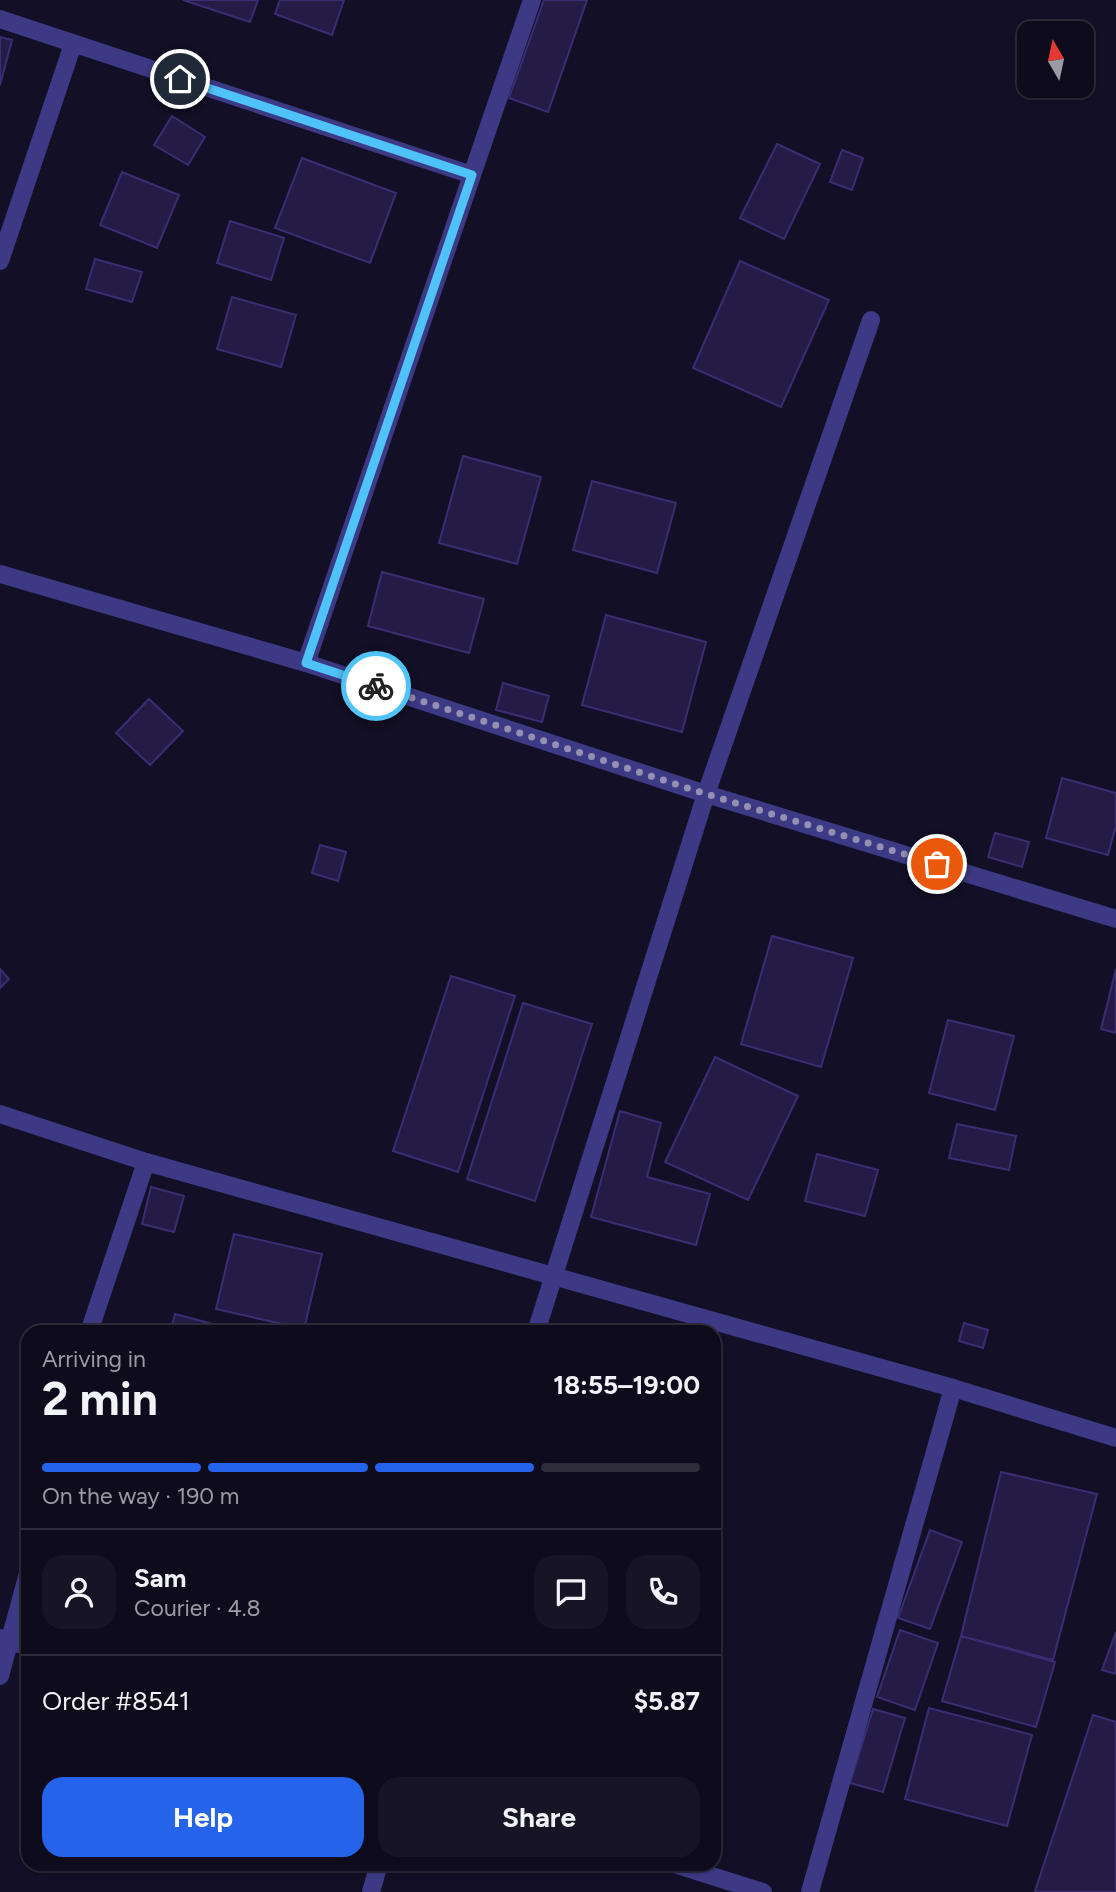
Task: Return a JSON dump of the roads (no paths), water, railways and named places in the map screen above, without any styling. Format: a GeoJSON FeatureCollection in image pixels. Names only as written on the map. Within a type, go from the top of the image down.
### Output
{"type":"FeatureCollection","features":[{"type":"Feature","properties":{"kind":"street"},"geometry":{"type":"LineString","coordinates":[[306,663],[532,0]]}},
{"type":"Feature","properties":{"kind":"street"},"geometry":{"type":"LineString","coordinates":[[0,19],[472,175]]}},
{"type":"Feature","properties":{"kind":"street"},"geometry":{"type":"LineString","coordinates":[[0,261],[73,44]]}},
{"type":"Feature","properties":{"kind":"street"},"geometry":{"type":"LineString","coordinates":[[538,1325],[706,794],[870,320]]}},
{"type":"Feature","properties":{"kind":"street"},"geometry":{"type":"LineString","coordinates":[[0,574],[306,663],[706,794],[1116,919]]}},
{"type":"Feature","properties":{"kind":"street"},"geometry":{"type":"LineString","coordinates":[[0,1114],[146,1162],[953,1388],[1116,1438]]}},
{"type":"Feature","properties":{"kind":"street"},"geometry":{"type":"LineString","coordinates":[[91,1325],[146,1162]]}},
{"type":"Feature","properties":{"kind":"street"},"geometry":{"type":"LineString","coordinates":[[810,1892],[953,1388]]}},
{"type":"Feature","properties":{"kind":"street"},"geometry":{"type":"LineString","coordinates":[[0,1676],[13,1642],[21,1605]]}},
{"type":"Feature","properties":{"kind":"street"},"geometry":{"type":"LineString","coordinates":[[371,1892],[377,1871]]}},
{"type":"Feature","properties":{"kind":"street"},"geometry":{"type":"LineString","coordinates":[[696,1871],[763,1892]]}}]}
